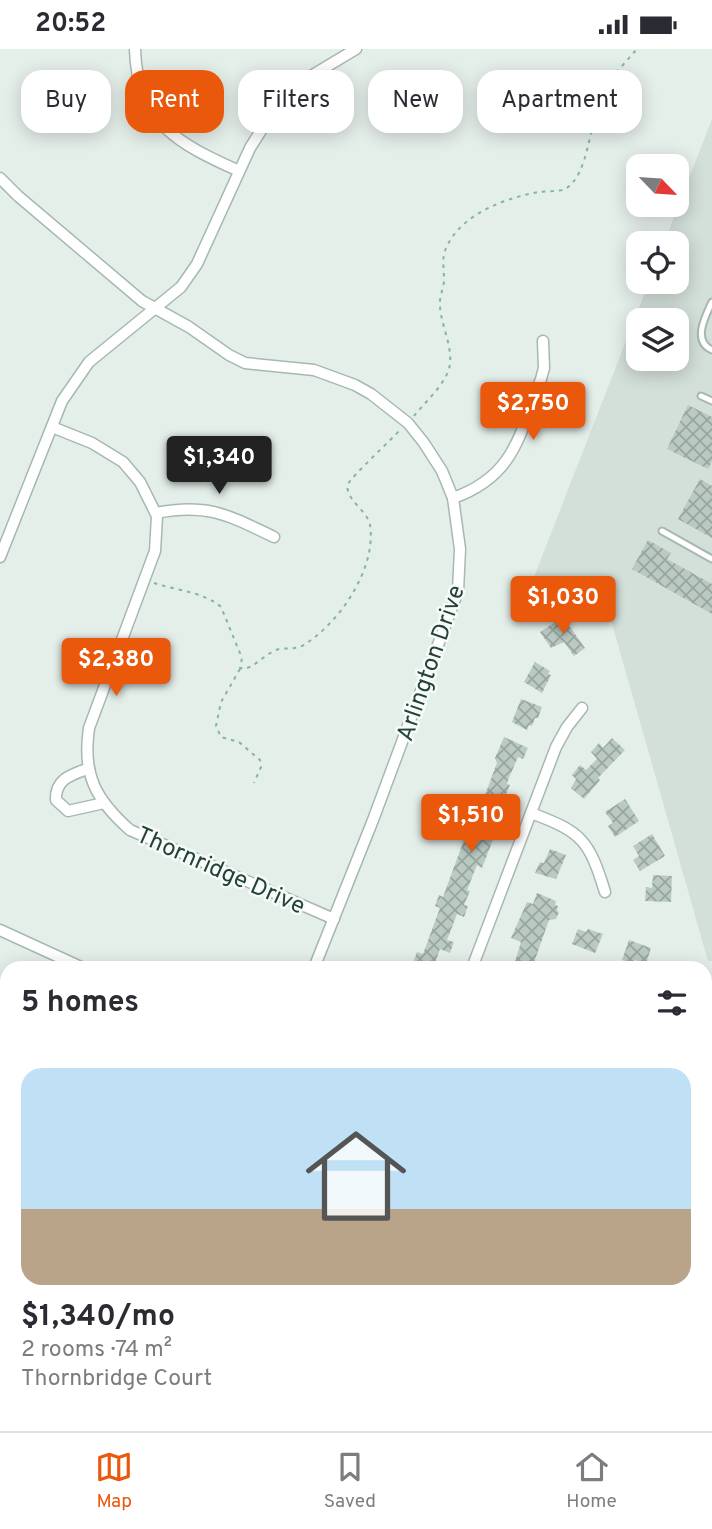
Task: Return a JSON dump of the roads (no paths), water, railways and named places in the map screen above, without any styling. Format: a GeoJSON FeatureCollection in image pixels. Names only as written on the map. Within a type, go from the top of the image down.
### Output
{"type":"FeatureCollection","features":[{"type":"Feature","properties":{"kind":"street"},"geometry":{"type":"LineString","coordinates":[[135,49],[140,86],[152,112],[163,126],[196,152],[239,171]]}},
{"type":"Feature","properties":{"kind":"street"},"geometry":{"type":"LineString","coordinates":[[0,557],[62,401],[89,362],[181,287],[197,264],[261,129],[287,96],[311,76],[356,49]]}},
{"type":"Feature","properties":{"kind":"street","name":"Arlington Drive"},"geometry":{"type":"LineString","coordinates":[[0,178],[142,300],[189,327],[229,355],[245,363],[314,370],[371,394],[408,423],[442,471],[453,498],[460,549],[458,591],[373,820],[317,961]]}},
{"type":"Feature","properties":{"kind":"street"},"geometry":{"type":"LineString","coordinates":[[453,498],[486,483],[512,453],[541,379],[544,368],[543,341]]}},
{"type":"Feature","properties":{"kind":"street","name":"Thornridge Drive"},"geometry":{"type":"LineString","coordinates":[[52,427],[92,443],[122,462],[140,482],[156,513],[155,551],[89,728],[86,746],[87,769],[104,803],[130,830],[334,919]]}},
{"type":"Feature","properties":{"kind":"street"},"geometry":{"type":"LineString","coordinates":[[156,513],[183,508],[214,511],[274,537]]}},
{"type":"Feature","properties":{"kind":"street"},"geometry":{"type":"LineString","coordinates":[[475,961],[556,747],[582,708]]}},
{"type":"Feature","properties":{"kind":"street"},"geometry":{"type":"LineString","coordinates":[[87,769],[64,778],[58,785],[56,800],[68,811],[104,803]]}},
{"type":"Feature","properties":{"kind":"street"},"geometry":{"type":"LineString","coordinates":[[531,813],[563,826],[582,839],[590,849],[604,892]]}},
{"type":"Feature","properties":{"kind":"street"},"geometry":{"type":"LineString","coordinates":[[0,930],[68,961]]}},
{"type":"Feature","properties":{"kind":"lane"},"geometry":{"type":"LineString","coordinates":[[712,302],[704,319],[701,340],[705,347],[712,350]]}},
{"type":"Feature","properties":{"kind":"lane"},"geometry":{"type":"LineString","coordinates":[[701,396],[712,401]]}},
{"type":"Feature","properties":{"kind":"lane"},"geometry":{"type":"LineString","coordinates":[[662,531],[712,559]]}}]}
